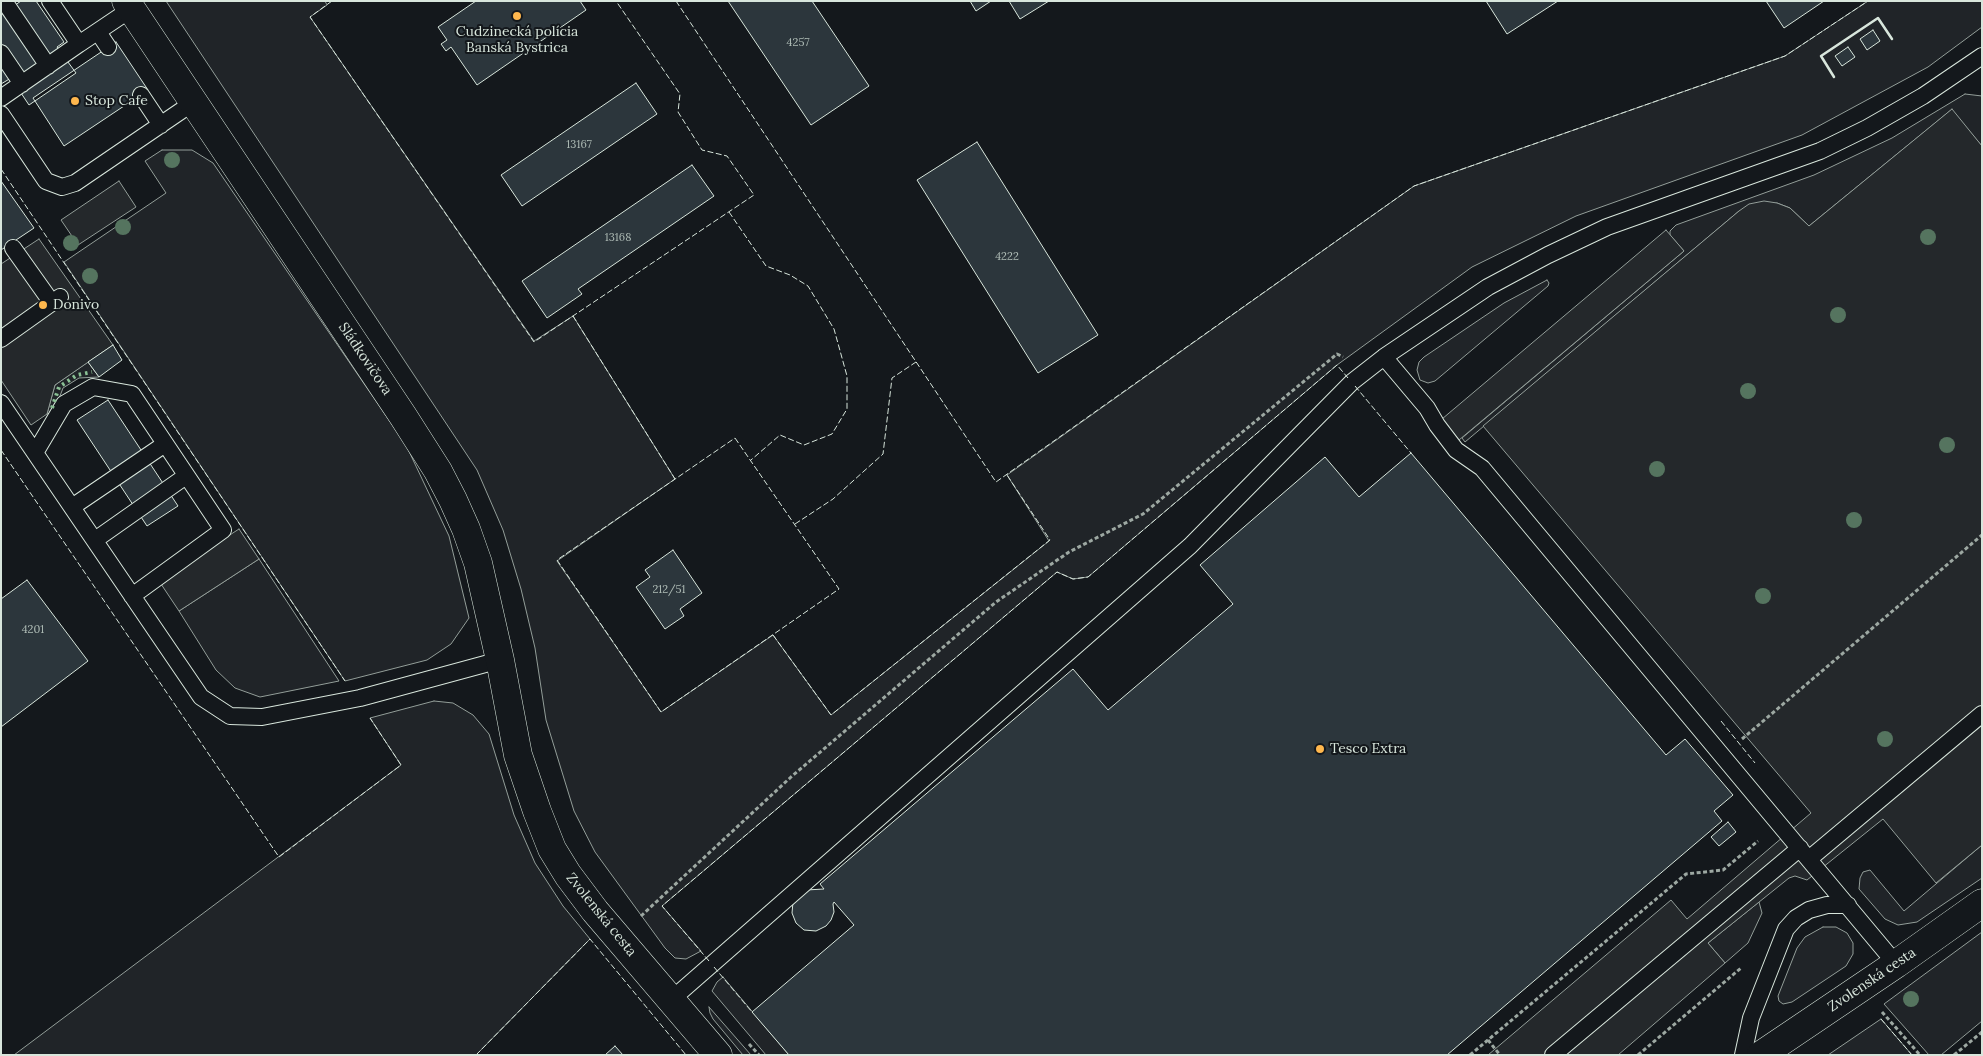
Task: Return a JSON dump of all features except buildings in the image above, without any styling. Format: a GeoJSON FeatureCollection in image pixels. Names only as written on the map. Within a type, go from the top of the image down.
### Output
{"type":"FeatureCollection","features":[{"type":"Feature","properties":{"kind":"street","name":"Sládkovičova"},"geometry":{"type":"LineString","coordinates":[[129,5],[403,416],[438,472],[466,529],[478,563],[500,660],[518,756]]}},
{"type":"Feature","properties":{"kind":"street","name":"Zvolenská cesta"},"geometry":{"type":"LineString","coordinates":[[518,756],[552,849],[568,875],[595,911],[718,1055]]}},
{"type":"Feature","properties":{"kind":"street","name":"Zvolenská cesta"},"geometry":{"type":"LineString","coordinates":[[1761,1055],[1896,964],[1982,903]]}},
{"type":"Feature","properties":{"kind":"lane"},"geometry":{"type":"LineString","coordinates":[[4,1],[48,66]]}},
{"type":"Feature","properties":{"kind":"lane"},"geometry":{"type":"LineString","coordinates":[[50,1],[79,44]]}},
{"type":"Feature","properties":{"kind":"lane"},"geometry":{"type":"LineString","coordinates":[[1,98],[98,32],[129,5]]}},
{"type":"Feature","properties":{"kind":"lane"},"geometry":{"type":"LineString","coordinates":[[98,32],[108,47]]}},
{"type":"Feature","properties":{"kind":"lane"},"geometry":{"type":"LineString","coordinates":[[1,53],[22,84]]}},
{"type":"Feature","properties":{"kind":"lane"},"geometry":{"type":"LineString","coordinates":[[671,1000],[1190,546],[1352,382],[1384,357],[1488,287],[1548,255],[1607,227],[1820,151],[1867,128],[1923,96],[1982,56]]}},
{"type":"Feature","properties":{"kind":"lane"},"geometry":{"type":"LineString","coordinates":[[140,95],[160,125]]}},
{"type":"Feature","properties":{"kind":"lane"},"geometry":{"type":"LineString","coordinates":[[1,114],[46,181],[62,186],[75,182],[194,102]]}},
{"type":"Feature","properties":{"kind":"lane"},"geometry":{"type":"LineString","coordinates":[[1,339],[56,300],[14,248]]}},
{"type":"Feature","properties":{"kind":"lane"},"geometry":{"type":"LineString","coordinates":[[1384,357],[1427,408],[1456,450],[1482,468],[1896,964]]}},
{"type":"Feature","properties":{"kind":"lane"},"geometry":{"type":"LineString","coordinates":[[35,453],[64,404],[93,386],[132,394],[223,530],[132,596]]}},
{"type":"Feature","properties":{"kind":"lane"},"geometry":{"type":"LineString","coordinates":[[1,403],[201,697],[230,716],[262,717],[360,698],[500,660]]}},
{"type":"Feature","properties":{"kind":"lane"},"geometry":{"type":"LineString","coordinates":[[72,508],[165,444]]}},
{"type":"Feature","properties":{"kind":"lane"},"geometry":{"type":"LineString","coordinates":[[94,540],[186,476]]}},
{"type":"Feature","properties":{"kind":"lane"},"geometry":{"type":"LineString","coordinates":[[1553,1055],[1804,853],[1982,714]]}},
{"type":"Feature","properties":{"kind":"lane"},"geometry":{"type":"LineString","coordinates":[[1743,1055],[1751,1018],[1786,929],[1796,918],[1810,910],[1827,905],[1848,905]]}},
{"type":"Feature","properties":{"kind":"path"},"geometry":{"type":"LineString","coordinates":[[637,920],[791,777],[996,602],[1069,552],[1143,514],[1337,354],[1366,370]]}},
{"type":"Feature","properties":{"kind":"path"},"geometry":{"type":"LineString","coordinates":[[1742,738],[1982,535]]}},
{"type":"Feature","properties":{"kind":"path"},"geometry":{"type":"LineString","coordinates":[[1470,1055],[1686,874],[1723,870],[1761,838]]}},
{"type":"Feature","properties":{"kind":"path"},"geometry":{"type":"LineString","coordinates":[[1638,1055],[1745,965]]}},
{"type":"Feature","properties":{"kind":"path"},"geometry":{"type":"LineString","coordinates":[[1880,1009],[1920,1055]]}},
{"type":"Feature","properties":{"kind":"path"},"geometry":{"type":"LineString","coordinates":[[1954,1055],[1982,1032]]}},
{"type":"Feature","properties":{"kind":"path"},"geometry":{"type":"LineString","coordinates":[[1488,1040],[1500,1055]]}},
{"type":"Feature","properties":{"kind":"shaded area"},"geometry":{"type":"Polygon","coordinates":[[[166,1],[325,1],[327,5],[310,17],[534,341],[573,316],[675,479],[557,561],[661,712],[773,635],[831,715],[1049,541],[1007,475],[1414,186],[1785,56],[1868,1],[1982,1],[1982,27],[1928,67],[1802,135],[1576,216],[1472,267],[1337,365],[1088,577],[1073,579],[1057,572],[662,906],[701,951],[686,959],[675,958],[665,948],[595,852],[574,811],[546,720],[535,648],[521,589],[503,530],[477,470],[166,1]]]}},
{"type":"Feature","properties":{"kind":"shaded area"},"geometry":{"type":"Polygon","coordinates":[[[1965,94],[1982,96],[1982,146],[1951,110],[1809,226],[1790,208],[1777,203],[1739,211],[1465,442],[1462,438],[1684,251],[1670,235],[1670,231],[1676,225],[1814,175],[1892,138],[1965,94]]]}},
{"type":"Feature","properties":{"kind":"shaded area"},"geometry":{"type":"Polygon","coordinates":[[[1952,109],[1982,146],[1982,845],[1936,883],[1883,819],[1807,880],[1795,876],[1789,878],[1708,943],[1725,963],[1618,1055],[1488,1055],[1671,900],[1687,919],[1811,813],[1483,426],[1749,204],[1764,201],[1777,203],[1790,208],[1809,226],[1952,109]]]}},
{"type":"Feature","properties":{"kind":"shaded area"},"geometry":{"type":"Polygon","coordinates":[[[162,150],[192,150],[213,163],[406,445],[449,536],[469,618],[451,644],[427,660],[345,681],[64,262],[166,193],[145,161],[162,150]]]}},
{"type":"Feature","properties":{"kind":"shaded area"},"geometry":{"type":"Polygon","coordinates":[[[119,181],[136,207],[78,245],[61,220],[119,181]]]}},
{"type":"Feature","properties":{"kind":"shaded area"},"geometry":{"type":"Polygon","coordinates":[[[1666,230],[1684,251],[1459,440],[1442,419],[1666,230]]]}},
{"type":"Feature","properties":{"kind":"shaded area","name":"Donivo"},"geometry":{"type":"Polygon","coordinates":[[[39,239],[113,345],[55,385],[47,414],[31,425],[1,380],[1,264],[39,239]]]}},
{"type":"Feature","properties":{"kind":"shaded area"},"geometry":{"type":"Polygon","coordinates":[[[1547,280],[1548,286],[1435,381],[1428,383],[1420,380],[1417,370],[1419,362],[1424,357],[1504,303],[1547,280]]]}},
{"type":"Feature","properties":{"kind":"shaded area"},"geometry":{"type":"Polygon","coordinates":[[[88,362],[99,377],[79,378],[63,388],[54,412],[47,414],[55,385],[88,362]]]}},
{"type":"Feature","properties":{"kind":"shaded area"},"geometry":{"type":"Polygon","coordinates":[[[239,529],[259,559],[179,611],[159,581],[239,529]]]}},
{"type":"Feature","properties":{"kind":"shaded area"},"geometry":{"type":"Polygon","coordinates":[[[259,559],[339,681],[260,697],[235,688],[216,670],[179,611],[259,559]]]}},
{"type":"Feature","properties":{"kind":"shaded area"},"geometry":{"type":"Polygon","coordinates":[[[434,701],[453,703],[473,715],[489,734],[514,815],[535,863],[563,906],[590,939],[476,1055],[14,1055],[401,765],[370,718],[434,701]]]}},
{"type":"Feature","properties":{"kind":"shaded area"},"geometry":{"type":"Polygon","coordinates":[[[1982,845],[1982,878],[1917,922],[1898,925],[1885,919],[1859,889],[1860,878],[1863,872],[1870,870],[1904,911],[1982,845]]]}},
{"type":"Feature","properties":{"kind":"shaded area"},"geometry":{"type":"Polygon","coordinates":[[[1759,902],[1762,913],[1748,943],[1725,963],[1708,943],[1759,902]]]}},
{"type":"Feature","properties":{"kind":"shaded area"},"geometry":{"type":"Polygon","coordinates":[[[1823,927],[1836,927],[1847,933],[1853,943],[1853,954],[1846,966],[1792,1002],[1783,1004],[1779,1001],[1778,996],[1797,948],[1805,937],[1823,927]]]}},
{"type":"Feature","properties":{"kind":"shaded area"},"geometry":{"type":"Polygon","coordinates":[[[1982,932],[1982,1021],[1941,1055],[1929,1055],[1884,1004],[1982,932]]]}},
{"type":"Feature","properties":{"kind":"shaded area"},"geometry":{"type":"Polygon","coordinates":[[[723,977],[789,1055],[766,1055],[712,991],[717,982],[723,977]]]}},
{"type":"Feature","properties":{"kind":"shaded area"},"geometry":{"type":"Polygon","coordinates":[[[709,1007],[751,1055],[743,1055],[713,1019],[709,1007]]]}},
{"type":"Feature","properties":{"kind":"shaded area"},"geometry":{"type":"Polygon","coordinates":[[[1881,1019],[1912,1055],[1828,1055],[1881,1019]]]}},
{"type":"Feature","properties":{"kind":"hedge"},"geometry":{"type":"LineString","coordinates":[[52,408],[59,387],[77,375],[92,372]]}},
{"type":"Feature","properties":{"kind":"fence"},"geometry":{"type":"LineString","coordinates":[[332,1],[310,17],[534,342],[754,195],[727,156],[702,150],[678,112],[680,94],[616,1]]}},
{"type":"Feature","properties":{"kind":"fence"},"geometry":{"type":"LineString","coordinates":[[676,1],[996,482],[1414,186],[1785,56],[1868,1]]}},
{"type":"Feature","properties":{"kind":"fence"},"geometry":{"type":"LineString","coordinates":[[1,169],[345,681]]}},
{"type":"Feature","properties":{"kind":"fence"},"geometry":{"type":"LineString","coordinates":[[729,212],[766,266],[790,275],[808,286],[834,329],[847,376],[847,409],[832,434],[804,445],[780,435],[751,460]]}},
{"type":"Feature","properties":{"kind":"fence"},"geometry":{"type":"LineString","coordinates":[[573,316],[675,479]]}},
{"type":"Feature","properties":{"kind":"fence"},"geometry":{"type":"LineString","coordinates":[[795,524],[833,499],[883,454],[892,378],[916,362]]}},
{"type":"Feature","properties":{"kind":"fence"},"geometry":{"type":"LineString","coordinates":[[709,961],[662,906],[1057,572],[1073,579],[1088,577],[1337,365],[1348,378]]}},
{"type":"Feature","properties":{"kind":"fence"},"geometry":{"type":"LineString","coordinates":[[1355,386],[1411,453]]}},
{"type":"Feature","properties":{"kind":"fence"},"geometry":{"type":"LineString","coordinates":[[735,438],[839,589],[661,712],[557,560],[735,438]]}},
{"type":"Feature","properties":{"kind":"fence"},"geometry":{"type":"LineString","coordinates":[[1,450],[279,857],[401,765],[370,718]]}},
{"type":"Feature","properties":{"kind":"fence"},"geometry":{"type":"LineString","coordinates":[[773,635],[831,715],[1050,540],[1007,475]]}},
{"type":"Feature","properties":{"kind":"fence"},"geometry":{"type":"LineString","coordinates":[[1721,721],[1755,763]]}},
{"type":"Feature","properties":{"kind":"fence"},"geometry":{"type":"LineString","coordinates":[[476,1055],[590,939],[686,1055]]}},
{"type":"Feature","properties":{"kind":"fence"},"geometry":{"type":"LineString","coordinates":[[714,967],[752,1012]]}},
{"type":"Feature","properties":{"kind":"fence"},"geometry":{"type":"LineString","coordinates":[[1881,1019],[1912,1055]]}},
{"type":"Feature","properties":{"kind":"wall"},"geometry":{"type":"LineString","coordinates":[[1834,77],[1821,56],[1878,18],[1892,39]]}},
{"type":"Feature","properties":{"kind":"place","name":"Cudzinecká polícia Banská Bystrica"},"geometry":{"type":"Point","coordinates":[517,16]}},
{"type":"Feature","properties":{"kind":"place","name":"Stop Cafe"},"geometry":{"type":"Point","coordinates":[75,101]}},
{"type":"Feature","properties":{"kind":"place","name":"Donivo"},"geometry":{"type":"Point","coordinates":[43,305]}},
{"type":"Feature","properties":{"kind":"place","name":"Tesco Extra"},"geometry":{"type":"Point","coordinates":[1320,749]}}]}
